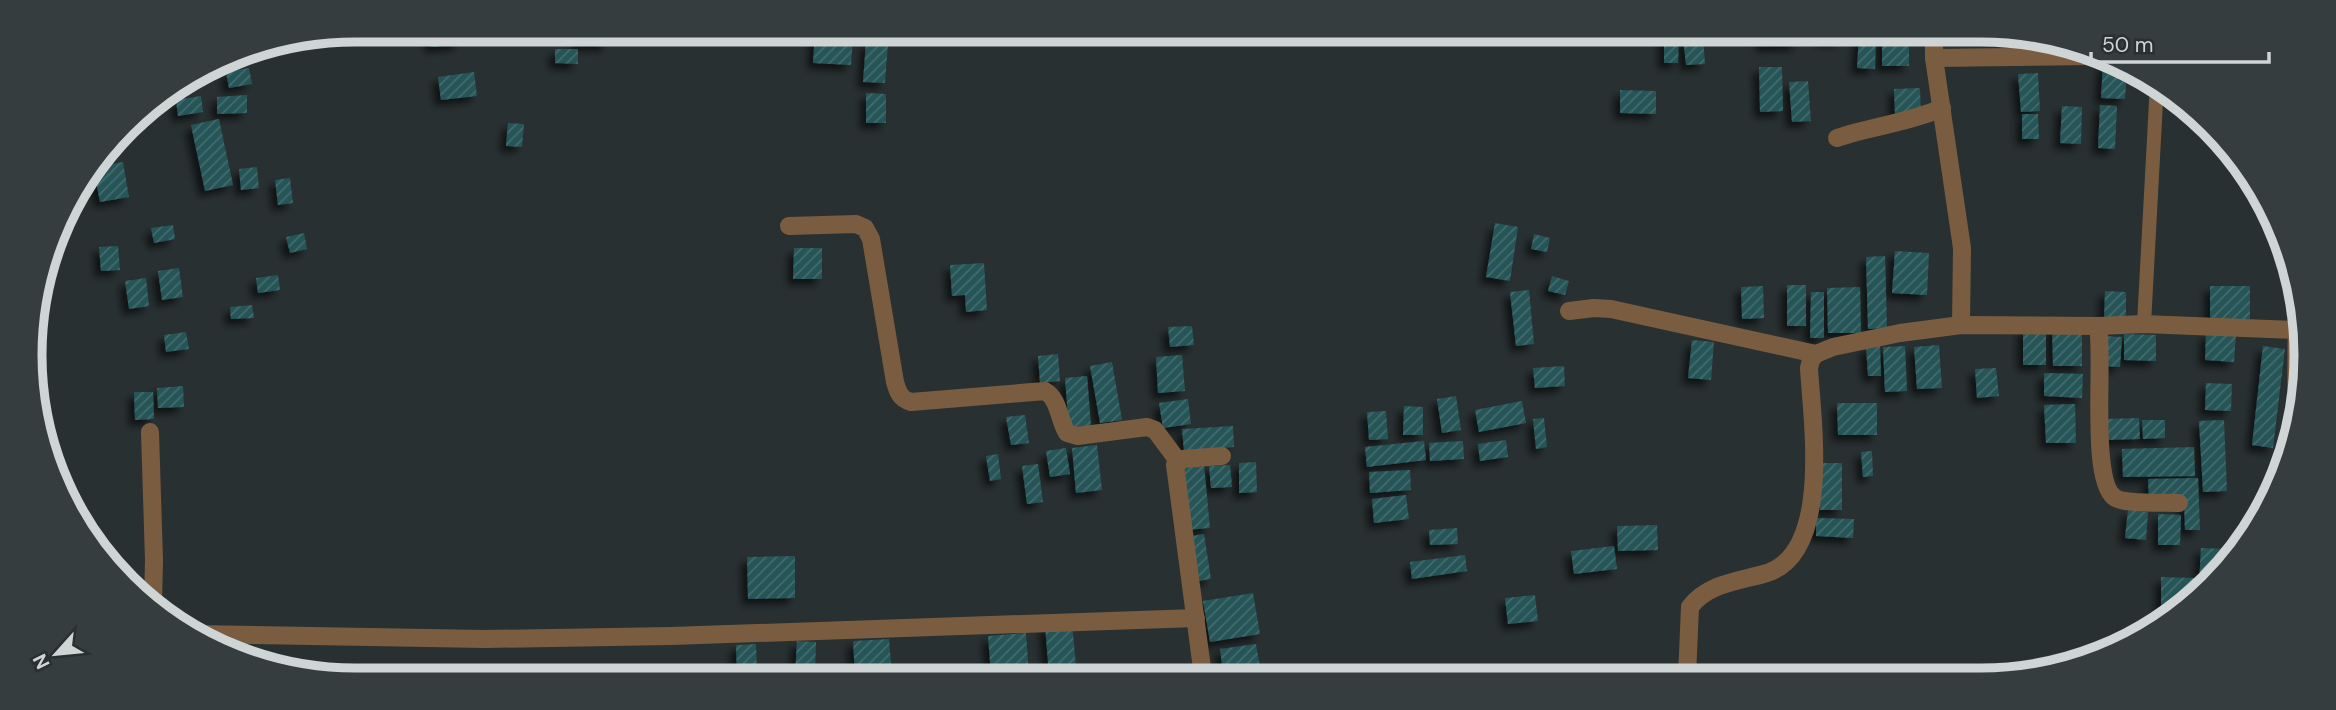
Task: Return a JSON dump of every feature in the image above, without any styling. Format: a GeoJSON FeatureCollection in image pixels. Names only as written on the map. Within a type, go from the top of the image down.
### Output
{"type":"FeatureCollection","features":[{"type":"Feature","properties":{"kind":"street"},"geometry":{"type":"LineString","coordinates":[[1934,42],[1934,58],[1962,248],[1961,324]]}},
{"type":"Feature","properties":{"kind":"street"},"geometry":{"type":"LineString","coordinates":[[1934,58],[2076,57]]}},
{"type":"Feature","properties":{"kind":"street"},"geometry":{"type":"LineString","coordinates":[[1837,138],[1870,127],[1922,117],[1942,108]]}},
{"type":"Feature","properties":{"kind":"street"},"geometry":{"type":"LineString","coordinates":[[789,226],[856,224],[865,228],[871,239],[895,382],[899,395],[904,400],[911,402],[1045,391],[1055,400],[1066,433],[1077,436],[1147,427],[1155,430],[1178,461]]}},
{"type":"Feature","properties":{"kind":"street"},"geometry":{"type":"LineString","coordinates":[[1569,312],[1594,308],[1611,309],[1816,354],[1859,340],[1961,324],[2144,324],[2293,330]]}},
{"type":"Feature","properties":{"kind":"street"},"geometry":{"type":"LineString","coordinates":[[2098,326],[2100,453],[2108,488],[2114,497],[2123,500],[2179,503]]}},
{"type":"Feature","properties":{"kind":"street"},"geometry":{"type":"LineString","coordinates":[[1687,668],[1690,607],[1697,598],[1712,589],[1770,572],[1788,563],[1800,547],[1810,516],[1814,458],[1809,368],[1816,354]]}},
{"type":"Feature","properties":{"kind":"street"},"geometry":{"type":"LineString","coordinates":[[150,432],[153,594]]}},
{"type":"Feature","properties":{"kind":"street"},"geometry":{"type":"LineString","coordinates":[[1178,461],[1222,456]]}},
{"type":"Feature","properties":{"kind":"street"},"geometry":{"type":"LineString","coordinates":[[1178,461],[1175,465],[1202,668]]}},
{"type":"Feature","properties":{"kind":"street"},"geometry":{"type":"LineString","coordinates":[[214,634],[485,639],[841,632],[1196,618]]}},
{"type":"Feature","properties":{"kind":"lane"},"geometry":{"type":"LineString","coordinates":[[2144,324],[2156,96]]}},
{"type":"Feature","properties":{"kind":"building"},"geometry":{"type":"Polygon","coordinates":[[[430,42],[460,42],[460,44],[431,47],[430,42]]]}},
{"type":"Feature","properties":{"kind":"building"},"geometry":{"type":"Polygon","coordinates":[[[577,42],[608,42],[608,45],[577,45],[577,42]]]}},
{"type":"Feature","properties":{"kind":"building"},"geometry":{"type":"Polygon","coordinates":[[[814,42],[853,42],[851,65],[813,63],[814,42]]]}},
{"type":"Feature","properties":{"kind":"building"},"geometry":{"type":"Polygon","coordinates":[[[866,42],[888,44],[885,83],[863,82],[866,42]]]}},
{"type":"Feature","properties":{"kind":"building"},"geometry":{"type":"Polygon","coordinates":[[[1664,42],[1679,42],[1678,63],[1664,63],[1664,42]]]}},
{"type":"Feature","properties":{"kind":"building"},"geometry":{"type":"Polygon","coordinates":[[[1684,42],[1703,42],[1705,64],[1686,65],[1684,42]]]}},
{"type":"Feature","properties":{"kind":"building"},"geometry":{"type":"Polygon","coordinates":[[[1762,42],[1798,42],[1798,45],[1762,46],[1762,42]]]}},
{"type":"Feature","properties":{"kind":"building"},"geometry":{"type":"Polygon","coordinates":[[[1859,42],[1876,42],[1875,69],[1857,68],[1859,42]]]}},
{"type":"Feature","properties":{"kind":"building"},"geometry":{"type":"Polygon","coordinates":[[[1882,42],[1909,42],[1909,66],[1882,66],[1882,42]]]}},
{"type":"Feature","properties":{"kind":"building"},"geometry":{"type":"Polygon","coordinates":[[[555,49],[578,49],[578,64],[555,63],[555,49]]]}},
{"type":"Feature","properties":{"kind":"building"},"geometry":{"type":"Polygon","coordinates":[[[1759,67],[1782,67],[1783,111],[1760,112],[1759,67]]]}},
{"type":"Feature","properties":{"kind":"building"},"geometry":{"type":"Polygon","coordinates":[[[2103,67],[2126,78],[2125,99],[2101,98],[2103,67]]]}},
{"type":"Feature","properties":{"kind":"building"},"geometry":{"type":"Polygon","coordinates":[[[249,68],[252,84],[229,88],[226,72],[249,68]]]}},
{"type":"Feature","properties":{"kind":"building"},"geometry":{"type":"Polygon","coordinates":[[[474,72],[477,96],[441,100],[438,77],[474,72]]]}},
{"type":"Feature","properties":{"kind":"building"},"geometry":{"type":"Polygon","coordinates":[[[2038,73],[2040,111],[2021,112],[2018,74],[2038,73]]]}},
{"type":"Feature","properties":{"kind":"building"},"geometry":{"type":"Polygon","coordinates":[[[1808,81],[1811,121],[1792,122],[1789,82],[1808,81]]]}},
{"type":"Feature","properties":{"kind":"building"},"geometry":{"type":"Polygon","coordinates":[[[1920,88],[1921,115],[1895,115],[1894,89],[1920,88]]]}},
{"type":"Feature","properties":{"kind":"building"},"geometry":{"type":"Polygon","coordinates":[[[1620,90],[1656,91],[1656,114],[1620,113],[1620,90]]]}},
{"type":"Feature","properties":{"kind":"building"},"geometry":{"type":"Polygon","coordinates":[[[866,93],[886,94],[886,123],[866,123],[866,93]]]}},
{"type":"Feature","properties":{"kind":"building"},"geometry":{"type":"Polygon","coordinates":[[[247,95],[247,113],[217,114],[217,97],[247,95]]]}},
{"type":"Feature","properties":{"kind":"building"},"geometry":{"type":"Polygon","coordinates":[[[201,96],[203,112],[178,116],[176,100],[201,96]]]}},
{"type":"Feature","properties":{"kind":"building"},"geometry":{"type":"Polygon","coordinates":[[[2100,105],[2117,106],[2115,149],[2098,148],[2100,105]]]}},
{"type":"Feature","properties":{"kind":"building"},"geometry":{"type":"Polygon","coordinates":[[[2062,106],[2082,107],[2081,144],[2060,143],[2062,106]]]}},
{"type":"Feature","properties":{"kind":"building"},"geometry":{"type":"Polygon","coordinates":[[[2022,114],[2038,114],[2039,139],[2022,139],[2022,114]]]}},
{"type":"Feature","properties":{"kind":"building"},"geometry":{"type":"Polygon","coordinates":[[[219,119],[233,185],[205,191],[191,125],[219,119]]]}},
{"type":"Feature","properties":{"kind":"building"},"geometry":{"type":"Polygon","coordinates":[[[508,123],[524,124],[522,147],[506,146],[508,123]]]}},
{"type":"Feature","properties":{"kind":"building"},"geometry":{"type":"Polygon","coordinates":[[[123,162],[129,197],[100,202],[96,180],[106,165],[123,162]]]}},
{"type":"Feature","properties":{"kind":"building"},"geometry":{"type":"Polygon","coordinates":[[[257,167],[259,188],[241,190],[239,169],[257,167]]]}},
{"type":"Feature","properties":{"kind":"building"},"geometry":{"type":"Polygon","coordinates":[[[290,178],[293,203],[278,205],[275,180],[290,178]]]}},
{"type":"Feature","properties":{"kind":"building"},"geometry":{"type":"Polygon","coordinates":[[[1495,223],[1518,227],[1510,281],[1486,277],[1495,223]]]}},
{"type":"Feature","properties":{"kind":"building"},"geometry":{"type":"Polygon","coordinates":[[[173,225],[175,239],[154,243],[151,228],[173,225]]]}},
{"type":"Feature","properties":{"kind":"building"},"geometry":{"type":"Polygon","coordinates":[[[304,233],[307,249],[290,253],[286,237],[304,233]]]}},
{"type":"Feature","properties":{"kind":"building"},"geometry":{"type":"Polygon","coordinates":[[[1534,234],[1550,238],[1547,252],[1531,249],[1534,234]]]}},
{"type":"Feature","properties":{"kind":"building"},"geometry":{"type":"Polygon","coordinates":[[[118,246],[120,270],[101,271],[99,247],[118,246]]]}},
{"type":"Feature","properties":{"kind":"building"},"geometry":{"type":"Polygon","coordinates":[[[794,248],[822,248],[822,279],[793,279],[794,248]]]}},
{"type":"Feature","properties":{"kind":"building"},"geometry":{"type":"Polygon","coordinates":[[[1895,251],[1929,253],[1927,295],[1892,293],[1895,251]]]}},
{"type":"Feature","properties":{"kind":"building"},"geometry":{"type":"Polygon","coordinates":[[[1885,256],[1887,328],[1868,329],[1866,257],[1885,256]]]}},
{"type":"Feature","properties":{"kind":"building"},"geometry":{"type":"Polygon","coordinates":[[[984,263],[987,310],[966,312],[965,295],[952,296],[950,265],[984,263]]]}},
{"type":"Feature","properties":{"kind":"building"},"geometry":{"type":"Polygon","coordinates":[[[179,268],[183,297],[162,300],[158,271],[179,268]]]}},
{"type":"Feature","properties":{"kind":"building"},"geometry":{"type":"Polygon","coordinates":[[[278,275],[280,290],[258,293],[256,278],[278,275]]]}},
{"type":"Feature","properties":{"kind":"building"},"geometry":{"type":"Polygon","coordinates":[[[1552,276],[1569,281],[1565,295],[1548,291],[1552,276]]]}},
{"type":"Feature","properties":{"kind":"building"},"geometry":{"type":"Polygon","coordinates":[[[146,278],[149,306],[129,309],[125,281],[146,278]]]}},
{"type":"Feature","properties":{"kind":"building"},"geometry":{"type":"Polygon","coordinates":[[[1787,285],[1806,285],[1806,326],[1787,326],[1787,285]]]}},
{"type":"Feature","properties":{"kind":"building"},"geometry":{"type":"Polygon","coordinates":[[[1763,286],[1764,318],[1742,319],[1741,287],[1763,286]]]}},
{"type":"Feature","properties":{"kind":"building"},"geometry":{"type":"Polygon","coordinates":[[[2210,286],[2250,286],[2250,319],[2210,320],[2210,286]]]}},
{"type":"Feature","properties":{"kind":"building"},"geometry":{"type":"Polygon","coordinates":[[[1860,287],[1861,333],[1828,333],[1827,288],[1860,287]]]}},
{"type":"Feature","properties":{"kind":"building"},"geometry":{"type":"Polygon","coordinates":[[[1529,290],[1534,344],[1516,346],[1510,292],[1529,290]]]}},
{"type":"Feature","properties":{"kind":"building"},"geometry":{"type":"Polygon","coordinates":[[[2105,291],[2126,292],[2126,322],[2104,321],[2105,291]]]}},
{"type":"Feature","properties":{"kind":"building"},"geometry":{"type":"Polygon","coordinates":[[[1811,292],[1824,292],[1824,338],[1810,338],[1811,292]]]}},
{"type":"Feature","properties":{"kind":"building"},"geometry":{"type":"Polygon","coordinates":[[[252,305],[254,318],[231,319],[230,307],[252,305]]]}},
{"type":"Feature","properties":{"kind":"building"},"geometry":{"type":"Polygon","coordinates":[[[1192,326],[1194,345],[1170,347],[1168,327],[1192,326]]]}},
{"type":"Feature","properties":{"kind":"building"},"geometry":{"type":"Polygon","coordinates":[[[2052,326],[2082,326],[2082,366],[2053,366],[2052,326]]]}},
{"type":"Feature","properties":{"kind":"building"},"geometry":{"type":"Polygon","coordinates":[[[2023,328],[2046,328],[2046,365],[2023,365],[2023,328]]]}},
{"type":"Feature","properties":{"kind":"building"},"geometry":{"type":"Polygon","coordinates":[[[186,332],[189,349],[166,352],[164,335],[186,332]]]}},
{"type":"Feature","properties":{"kind":"building"},"geometry":{"type":"Polygon","coordinates":[[[2206,333],[2236,334],[2234,362],[2205,360],[2206,333]]]}},
{"type":"Feature","properties":{"kind":"building"},"geometry":{"type":"Polygon","coordinates":[[[2124,334],[2156,335],[2156,361],[2124,360],[2124,334]]]}},
{"type":"Feature","properties":{"kind":"building"},"geometry":{"type":"Polygon","coordinates":[[[2104,336],[2122,337],[2120,367],[2101,366],[2104,336]]]}},
{"type":"Feature","properties":{"kind":"building"},"geometry":{"type":"Polygon","coordinates":[[[1692,340],[1714,342],[1711,380],[1688,378],[1692,340]]]}},
{"type":"Feature","properties":{"kind":"building"},"geometry":{"type":"Polygon","coordinates":[[[1939,345],[1942,388],[1917,389],[1914,347],[1939,345]]]}},
{"type":"Feature","properties":{"kind":"building"},"geometry":{"type":"Polygon","coordinates":[[[1866,346],[1880,346],[1881,376],[1868,376],[1866,346]]]}},
{"type":"Feature","properties":{"kind":"building"},"geometry":{"type":"Polygon","coordinates":[[[1905,346],[1907,391],[1885,392],[1883,347],[1905,346]]]}},
{"type":"Feature","properties":{"kind":"building"},"geometry":{"type":"Polygon","coordinates":[[[2263,346],[2285,349],[2273,448],[2252,445],[2263,346]]]}},
{"type":"Feature","properties":{"kind":"building"},"geometry":{"type":"Polygon","coordinates":[[[1058,354],[1060,381],[1040,383],[1038,356],[1058,354]]]}},
{"type":"Feature","properties":{"kind":"building"},"geometry":{"type":"Polygon","coordinates":[[[1182,355],[1185,391],[1158,393],[1156,357],[1182,355]]]}},
{"type":"Feature","properties":{"kind":"building"},"geometry":{"type":"Polygon","coordinates":[[[1112,362],[1122,420],[1100,423],[1090,366],[1112,362]]]}},
{"type":"Feature","properties":{"kind":"building"},"geometry":{"type":"Polygon","coordinates":[[[1564,366],[1565,386],[1535,388],[1533,368],[1564,366]]]}},
{"type":"Feature","properties":{"kind":"building"},"geometry":{"type":"Polygon","coordinates":[[[1996,368],[1999,396],[1977,398],[1975,369],[1996,368]]]}},
{"type":"Feature","properties":{"kind":"building"},"geometry":{"type":"Polygon","coordinates":[[[2044,373],[2083,374],[2082,398],[2044,396],[2044,373]]]}},
{"type":"Feature","properties":{"kind":"building"},"geometry":{"type":"Polygon","coordinates":[[[1087,376],[1091,427],[1069,429],[1065,378],[1087,376]]]}},
{"type":"Feature","properties":{"kind":"building"},"geometry":{"type":"Polygon","coordinates":[[[2206,383],[2232,384],[2231,411],[2205,410],[2206,383]]]}},
{"type":"Feature","properties":{"kind":"building"},"geometry":{"type":"Polygon","coordinates":[[[183,386],[184,407],[158,408],[157,388],[183,386]]]}},
{"type":"Feature","properties":{"kind":"building"},"geometry":{"type":"Polygon","coordinates":[[[134,392],[153,392],[154,419],[135,420],[134,392]]]}},
{"type":"Feature","properties":{"kind":"building"},"geometry":{"type":"Polygon","coordinates":[[[1456,396],[1461,430],[1442,433],[1437,399],[1456,396]]]}},
{"type":"Feature","properties":{"kind":"building"},"geometry":{"type":"Polygon","coordinates":[[[1188,399],[1191,424],[1163,428],[1159,403],[1188,399]]]}},
{"type":"Feature","properties":{"kind":"building"},"geometry":{"type":"Polygon","coordinates":[[[1522,401],[1526,423],[1479,432],[1475,410],[1522,401]]]}},
{"type":"Feature","properties":{"kind":"building"},"geometry":{"type":"Polygon","coordinates":[[[1837,403],[1877,403],[1877,435],[1838,435],[1837,403]]]}},
{"type":"Feature","properties":{"kind":"building"},"geometry":{"type":"Polygon","coordinates":[[[2075,404],[2076,443],[2046,443],[2044,405],[2075,404]]]}},
{"type":"Feature","properties":{"kind":"building"},"geometry":{"type":"Polygon","coordinates":[[[1404,406],[1423,407],[1423,435],[1403,435],[1404,406]]]}},
{"type":"Feature","properties":{"kind":"building"},"geometry":{"type":"Polygon","coordinates":[[[1386,411],[1388,439],[1369,440],[1367,412],[1386,411]]]}},
{"type":"Feature","properties":{"kind":"building"},"geometry":{"type":"Polygon","coordinates":[[[1025,415],[1029,443],[1011,445],[1006,417],[1025,415]]]}},
{"type":"Feature","properties":{"kind":"building"},"geometry":{"type":"Polygon","coordinates":[[[1544,418],[1547,447],[1536,449],[1533,419],[1544,418]]]}},
{"type":"Feature","properties":{"kind":"building"},"geometry":{"type":"Polygon","coordinates":[[[2139,418],[2140,439],[2105,440],[2104,419],[2139,418]]]}},
{"type":"Feature","properties":{"kind":"building"},"geometry":{"type":"Polygon","coordinates":[[[2142,420],[2165,420],[2165,438],[2143,439],[2142,420]]]}},
{"type":"Feature","properties":{"kind":"building"},"geometry":{"type":"Polygon","coordinates":[[[2224,420],[2227,491],[2203,492],[2199,421],[2224,420]]]}},
{"type":"Feature","properties":{"kind":"building"},"geometry":{"type":"Polygon","coordinates":[[[1233,426],[1234,447],[1184,451],[1182,429],[1233,426]]]}},
{"type":"Feature","properties":{"kind":"building"},"geometry":{"type":"Polygon","coordinates":[[[1506,440],[1508,457],[1480,461],[1478,444],[1506,440]]]}},
{"type":"Feature","properties":{"kind":"building"},"geometry":{"type":"Polygon","coordinates":[[[1424,441],[1426,460],[1367,467],[1365,447],[1424,441]]]}},
{"type":"Feature","properties":{"kind":"building"},"geometry":{"type":"Polygon","coordinates":[[[1463,441],[1464,459],[1430,461],[1429,443],[1463,441]]]}},
{"type":"Feature","properties":{"kind":"building"},"geometry":{"type":"Polygon","coordinates":[[[1097,445],[1102,490],[1076,493],[1072,448],[1097,445]]]}},
{"type":"Feature","properties":{"kind":"building"},"geometry":{"type":"Polygon","coordinates":[[[2194,447],[2195,476],[2123,477],[2122,449],[2194,447]]]}},
{"type":"Feature","properties":{"kind":"building"},"geometry":{"type":"Polygon","coordinates":[[[1066,448],[1070,474],[1050,477],[1046,451],[1066,448]]]}},
{"type":"Feature","properties":{"kind":"building"},"geometry":{"type":"Polygon","coordinates":[[[1872,451],[1873,476],[1863,477],[1861,452],[1872,451]]]}},
{"type":"Feature","properties":{"kind":"building"},"geometry":{"type":"Polygon","coordinates":[[[998,454],[1001,479],[990,481],[986,456],[998,454]]]}},
{"type":"Feature","properties":{"kind":"building"},"geometry":{"type":"Polygon","coordinates":[[[1256,462],[1257,492],[1239,493],[1239,463],[1256,462]]]}},
{"type":"Feature","properties":{"kind":"building"},"geometry":{"type":"Polygon","coordinates":[[[1820,463],[1842,463],[1842,510],[1820,510],[1820,463]]]}},
{"type":"Feature","properties":{"kind":"building"},"geometry":{"type":"Polygon","coordinates":[[[1038,464],[1043,502],[1027,504],[1022,466],[1038,464]]]}},
{"type":"Feature","properties":{"kind":"building"},"geometry":{"type":"Polygon","coordinates":[[[1204,465],[1210,528],[1186,530],[1179,467],[1204,465]]]}},
{"type":"Feature","properties":{"kind":"building"},"geometry":{"type":"Polygon","coordinates":[[[1230,465],[1232,487],[1211,488],[1209,466],[1230,465]]]}},
{"type":"Feature","properties":{"kind":"building"},"geometry":{"type":"Polygon","coordinates":[[[1410,470],[1411,490],[1370,493],[1369,472],[1410,470]]]}},
{"type":"Feature","properties":{"kind":"building"},"geometry":{"type":"Polygon","coordinates":[[[2198,478],[2200,530],[2185,530],[2184,499],[2149,500],[2148,479],[2198,478]]]}},
{"type":"Feature","properties":{"kind":"building"},"geometry":{"type":"Polygon","coordinates":[[[1406,495],[1409,519],[1374,523],[1372,499],[1406,495]]]}},
{"type":"Feature","properties":{"kind":"building"},"geometry":{"type":"Polygon","coordinates":[[[2128,510],[2148,512],[2146,540],[2125,538],[2128,510]]]}},
{"type":"Feature","properties":{"kind":"building"},"geometry":{"type":"Polygon","coordinates":[[[2158,514],[2181,515],[2180,545],[2158,545],[2158,514]]]}},
{"type":"Feature","properties":{"kind":"building"},"geometry":{"type":"Polygon","coordinates":[[[1816,518],[1854,519],[1853,538],[1816,536],[1816,518]]]}},
{"type":"Feature","properties":{"kind":"building"},"geometry":{"type":"Polygon","coordinates":[[[1657,525],[1658,550],[1618,551],[1617,526],[1657,525]]]}},
{"type":"Feature","properties":{"kind":"building"},"geometry":{"type":"Polygon","coordinates":[[[1457,528],[1458,544],[1430,545],[1429,530],[1457,528]]]}},
{"type":"Feature","properties":{"kind":"building"},"geometry":{"type":"Polygon","coordinates":[[[1204,534],[1211,579],[1198,581],[1192,536],[1204,534]]]}},
{"type":"Feature","properties":{"kind":"building"},"geometry":{"type":"Polygon","coordinates":[[[1614,546],[1617,569],[1574,574],[1571,551],[1614,546]]]}},
{"type":"Feature","properties":{"kind":"building"},"geometry":{"type":"Polygon","coordinates":[[[2201,548],[2226,549],[2216,561],[2199,579],[2201,548]]]}},
{"type":"Feature","properties":{"kind":"building"},"geometry":{"type":"Polygon","coordinates":[[[1465,555],[1467,571],[1412,579],[1410,562],[1465,555]]]}},
{"type":"Feature","properties":{"kind":"building"},"geometry":{"type":"Polygon","coordinates":[[[795,556],[795,598],[748,599],[747,557],[795,556]]]}},
{"type":"Feature","properties":{"kind":"building"},"geometry":{"type":"Polygon","coordinates":[[[2161,577],[2194,578],[2194,583],[2187,590],[2166,607],[2161,607],[2161,577]]]}},
{"type":"Feature","properties":{"kind":"building"},"geometry":{"type":"Polygon","coordinates":[[[1253,593],[1260,634],[1210,642],[1203,601],[1253,593]]]}},
{"type":"Feature","properties":{"kind":"building"},"geometry":{"type":"Polygon","coordinates":[[[1535,595],[1538,621],[1508,624],[1505,598],[1535,595]]]}},
{"type":"Feature","properties":{"kind":"building"},"geometry":{"type":"Polygon","coordinates":[[[1072,623],[1076,668],[1048,668],[1045,625],[1072,623]]]}},
{"type":"Feature","properties":{"kind":"building"},"geometry":{"type":"Polygon","coordinates":[[[1026,633],[1028,668],[990,668],[988,636],[1026,633]]]}},
{"type":"Feature","properties":{"kind":"building"},"geometry":{"type":"Polygon","coordinates":[[[889,639],[891,668],[855,668],[853,641],[889,639]]]}},
{"type":"Feature","properties":{"kind":"building"},"geometry":{"type":"Polygon","coordinates":[[[797,641],[816,642],[815,668],[795,668],[797,641]]]}},
{"type":"Feature","properties":{"kind":"building"},"geometry":{"type":"Polygon","coordinates":[[[756,644],[757,668],[737,668],[736,645],[756,644]]]}},
{"type":"Feature","properties":{"kind":"building"},"geometry":{"type":"Polygon","coordinates":[[[1256,644],[1260,667],[1222,668],[1220,649],[1256,644]]]}}]}
